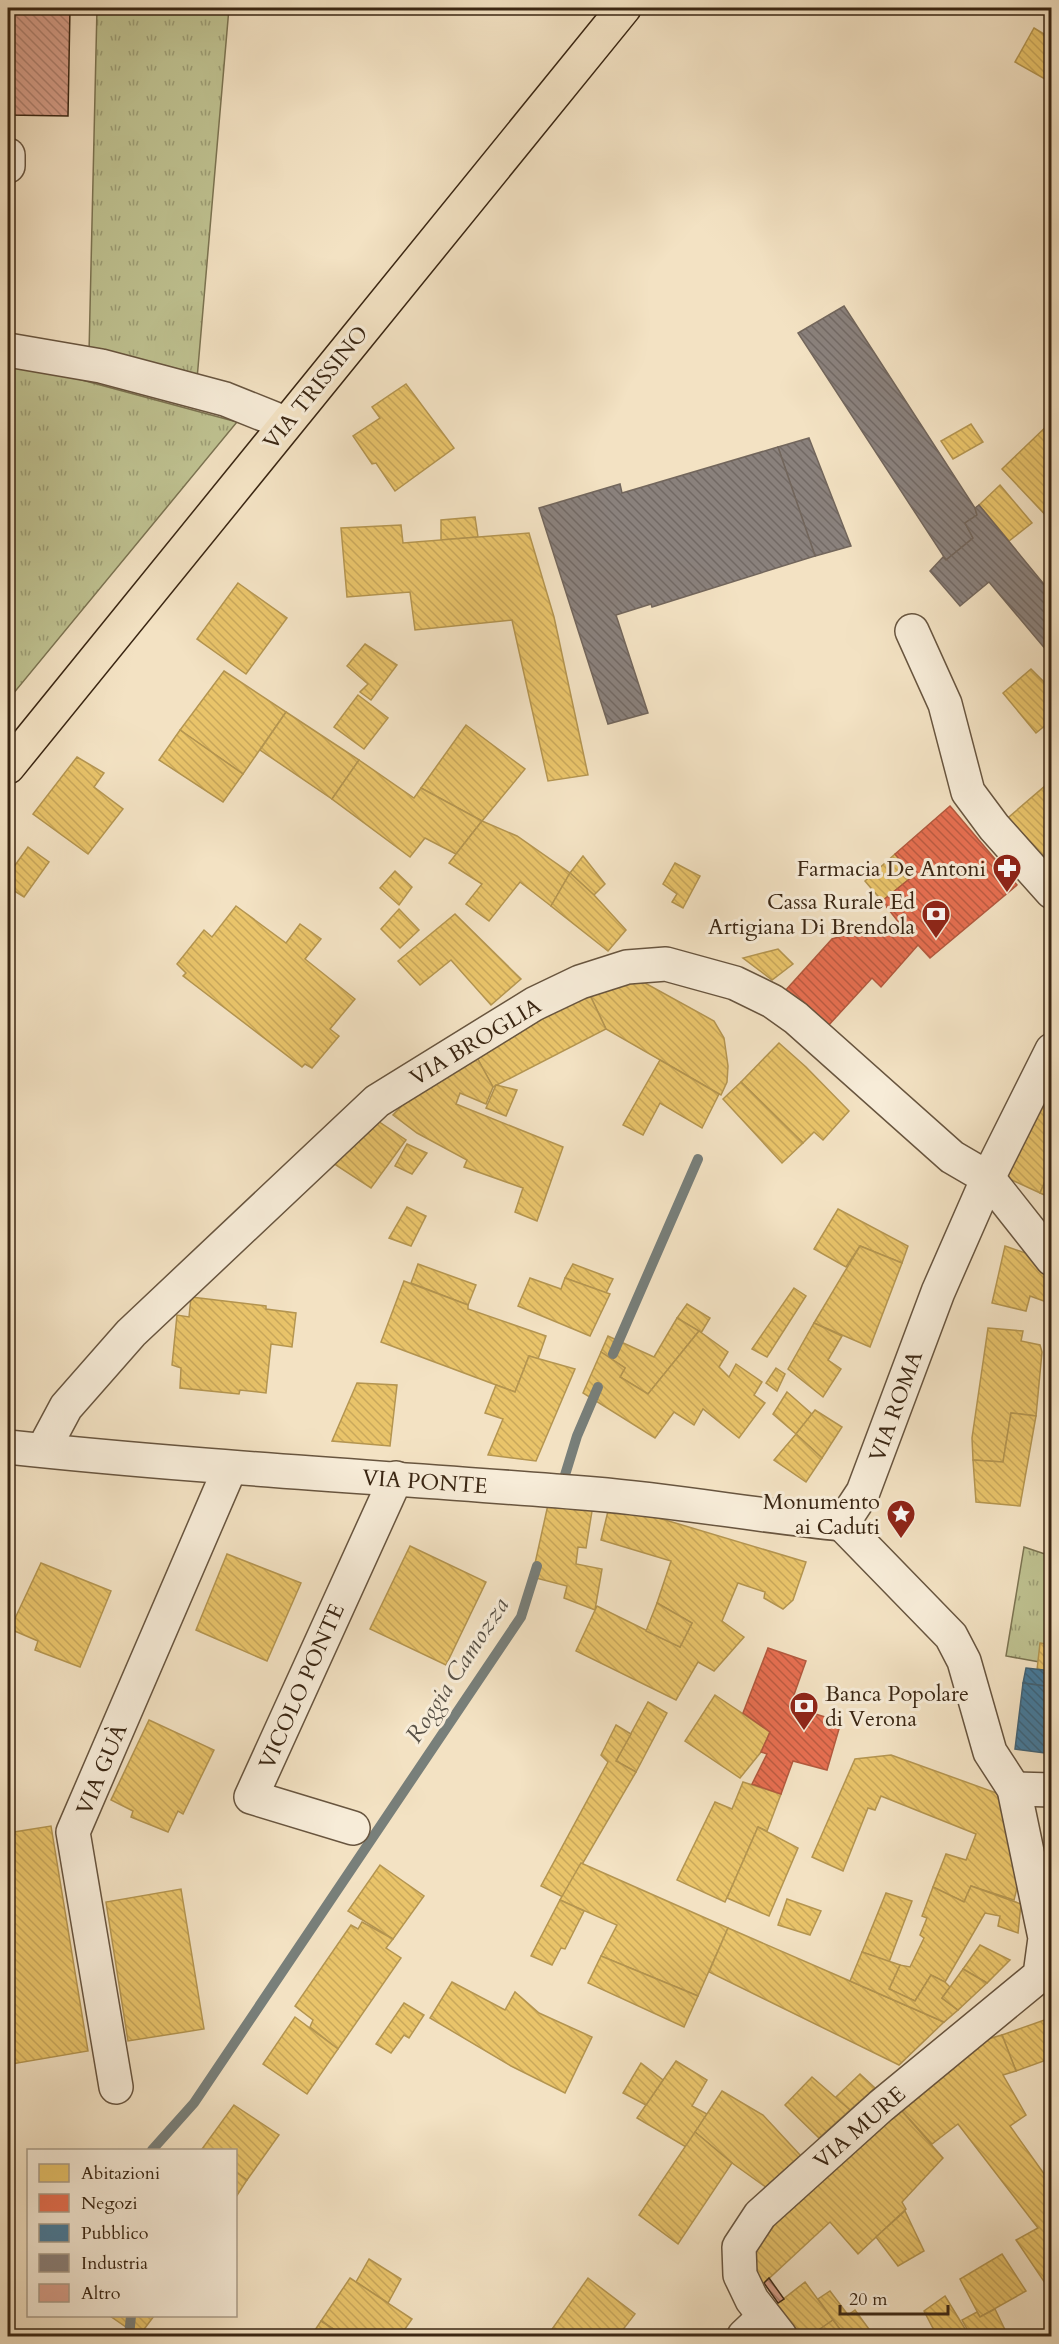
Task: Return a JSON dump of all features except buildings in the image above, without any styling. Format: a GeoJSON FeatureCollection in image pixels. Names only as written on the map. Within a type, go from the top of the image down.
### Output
{"type":"FeatureCollection","features":[{"type":"Feature","properties":{"kind":"main road","name":"VIA TRISSINO"},"geometry":{"type":"LineString","coordinates":[[8,767],[624,8]]}},
{"type":"Feature","properties":{"kind":"street"},"geometry":{"type":"LineString","coordinates":[[8,155],[8,166]]}},
{"type":"Feature","properties":{"kind":"street"},"geometry":{"type":"LineString","coordinates":[[8,350],[101,366],[225,399],[285,423]]}},
{"type":"Feature","properties":{"kind":"street"},"geometry":{"type":"LineString","coordinates":[[912,631],[945,704],[968,792],[994,827],[1052,892]]}},
{"type":"Feature","properties":{"kind":"street","name":"VIA BROGLIA"},"geometry":{"type":"LineString","coordinates":[[43,1450],[66,1407],[131,1333],[377,1101],[534,1004],[580,982],[627,967],[666,964],[735,983],[772,1001],[796,1018],[952,1157],[988,1178]]}},
{"type":"Feature","properties":{"kind":"street","name":"VIA ROMA"},"geometry":{"type":"LineString","coordinates":[[842,1524],[863,1492],[938,1293],[988,1178],[1052,1050]]}},
{"type":"Feature","properties":{"kind":"street"},"geometry":{"type":"LineString","coordinates":[[988,1178],[1052,1259]]}},
{"type":"Feature","properties":{"kind":"street","name":"VIA PONTE"},"geometry":{"type":"LineString","coordinates":[[8,1447],[230,1468],[396,1478],[599,1495],[842,1524]]}},
{"type":"Feature","properties":{"kind":"street","name":"VIA GUÀ"},"geometry":{"type":"LineString","coordinates":[[116,2087],[73,1832],[230,1468]]}},
{"type":"Feature","properties":{"kind":"street","name":"VICOLO PONTE"},"geometry":{"type":"LineString","coordinates":[[353,1828],[251,1797],[396,1478]]}},
{"type":"Feature","properties":{"kind":"street"},"geometry":{"type":"LineString","coordinates":[[842,1524],[951,1636],[964,1661],[990,1752],[1014,1789],[1052,1790]]}},
{"type":"Feature","properties":{"kind":"street","name":"VIA MURE"},"geometry":{"type":"LineString","coordinates":[[763,2330],[740,2275],[739,2247],[760,2215],[881,2106],[1040,1975],[1045,1938],[1014,1789]]}},
{"type":"Feature","properties":{"kind":"green space"},"geometry":{"type":"Polygon","coordinates":[[[97,8],[229,8],[197,379],[89,353],[97,8]]]}},
{"type":"Feature","properties":{"kind":"green space"},"geometry":{"type":"Polygon","coordinates":[[[8,360],[237,422],[8,700],[8,360]]]}},
{"type":"Feature","properties":{"kind":"green space"},"geometry":{"type":"Polygon","coordinates":[[[1024,1547],[1051,1556],[1051,1664],[1006,1656],[1024,1547]]]}},
{"type":"Feature","properties":{"kind":"waterway","name":"Roggia Camozza"},"geometry":{"type":"LineString","coordinates":[[613,1354],[698,1159]]}},
{"type":"Feature","properties":{"kind":"waterway","name":"Roggia Camozza"},"geometry":{"type":"LineString","coordinates":[[561,1488],[577,1436],[598,1387]]}},
{"type":"Feature","properties":{"kind":"waterway","name":"Roggia Camozza"},"geometry":{"type":"LineString","coordinates":[[153,2149],[194,2103],[521,1617],[537,1566]]}},
{"type":"Feature","properties":{"kind":"waterway","name":"Roggia Camozza"},"geometry":{"type":"LineString","coordinates":[[129,2336],[131,2317]]}},
{"type":"Feature","properties":{"kind":"place","name":"Farmacia De Antoni"},"geometry":{"type":"Point","coordinates":[1007,894]}},
{"type":"Feature","properties":{"kind":"place","name":"Cassa Rurale Ed Artigiana Di Brendola"},"geometry":{"type":"Point","coordinates":[936,940]}},
{"type":"Feature","properties":{"kind":"place","name":"Monumento ai Caduti"},"geometry":{"type":"Point","coordinates":[901,1540]}},
{"type":"Feature","properties":{"kind":"place","name":"Banca Popolare di Verona"},"geometry":{"type":"Point","coordinates":[804,1732]}}]}
